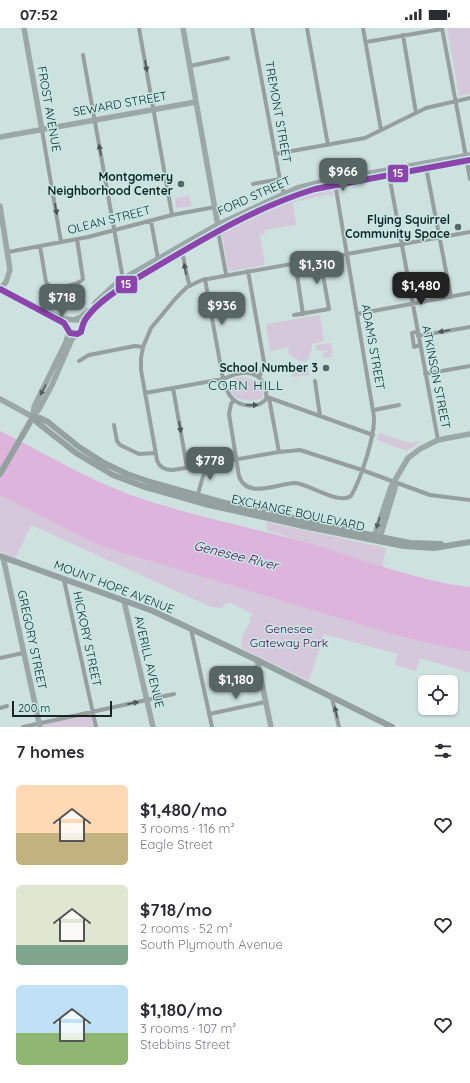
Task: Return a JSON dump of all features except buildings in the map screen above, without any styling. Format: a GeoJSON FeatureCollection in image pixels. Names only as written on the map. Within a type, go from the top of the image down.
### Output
{"type":"FeatureCollection","features":[{"type":"Feature","properties":{"kind":"main road","name":"FROST AVENUE"},"geometry":{"type":"LineString","coordinates":[[24,28],[42,130]]}},
{"type":"Feature","properties":{"kind":"main road"},"geometry":{"type":"LineString","coordinates":[[183,28],[218,228]]}},
{"type":"Feature","properties":{"kind":"main road","name":"SEWARD STREET"},"geometry":{"type":"LineString","coordinates":[[0,137],[196,102]]}},
{"type":"Feature","properties":{"kind":"main road","name":"FORD STREET"},"geometry":{"type":"LineString","coordinates":[[334,182],[389,175],[468,158]]}},
{"type":"Feature","properties":{"kind":"main road","name":"FORD STREET"},"geometry":{"type":"LineString","coordinates":[[74,320],[84,315],[107,291],[123,279],[218,228],[285,197],[334,182],[468,158]]}},
{"type":"Feature","properties":{"kind":"main road"},"geometry":{"type":"LineString","coordinates":[[0,206],[10,273],[6,282],[0,289],[63,319],[78,320],[81,323],[80,331],[72,334],[64,323],[26,302]]}},
{"type":"Feature","properties":{"kind":"main road","name":"FORD STREET"},"geometry":{"type":"LineString","coordinates":[[0,474],[32,417],[38,411],[46,397],[59,371],[71,340],[80,331],[86,318],[107,297],[218,228]]}},
{"type":"Feature","properties":{"kind":"main road"},"geometry":{"type":"LineString","coordinates":[[68,329],[69,323],[74,320]]}},
{"type":"Feature","properties":{"kind":"main road","name":"FORD STREET"},"geometry":{"type":"LineString","coordinates":[[32,417],[34,406],[65,345],[68,329]]}},
{"type":"Feature","properties":{"kind":"main road"},"geometry":{"type":"LineString","coordinates":[[0,399],[32,417]]}},
{"type":"Feature","properties":{"kind":"main road","name":"EXCHANGE BOULEVARD"},"geometry":{"type":"LineString","coordinates":[[32,417],[44,420],[89,454],[115,469],[237,512],[377,539],[400,546],[422,548],[470,542]]}},
{"type":"Feature","properties":{"kind":"main road","name":"EXCHANGE BOULEVARD"},"geometry":{"type":"LineString","coordinates":[[32,417],[38,423],[50,430],[76,453],[108,472],[142,486],[197,499]]}},
{"type":"Feature","properties":{"kind":"main road"},"geometry":{"type":"LineString","coordinates":[[377,539],[391,487],[412,454],[438,440],[470,434]]}},
{"type":"Feature","properties":{"kind":"main road","name":"MOUNT HOPE AVENUE"},"geometry":{"type":"LineString","coordinates":[[1,557],[153,611],[257,660],[392,727]]}},
{"type":"Feature","properties":{"kind":"main road","name":"GREGORY STREET"},"geometry":{"type":"LineString","coordinates":[[1,557],[24,653],[39,725]]}},
{"type":"Feature","properties":{"kind":"main road","name":"AVERILL AVENUE"},"geometry":{"type":"LineString","coordinates":[[124,601],[153,727]]}},
{"type":"Feature","properties":{"kind":"main road"},"geometry":{"type":"LineString","coordinates":[[257,660],[271,727]]}},
{"type":"Feature","properties":{"kind":"street"},"geometry":{"type":"LineString","coordinates":[[139,28],[172,214]]}},
{"type":"Feature","properties":{"kind":"street","name":"TREMONT STREET"},"geometry":{"type":"LineString","coordinates":[[252,28],[275,154],[285,197]]}},
{"type":"Feature","properties":{"kind":"street"},"geometry":{"type":"LineString","coordinates":[[307,28],[328,145]]}},
{"type":"Feature","properties":{"kind":"street"},"geometry":{"type":"LineString","coordinates":[[363,28],[381,130]]}},
{"type":"Feature","properties":{"kind":"street"},"geometry":{"type":"LineString","coordinates":[[366,42],[442,28],[468,158],[470,179]]}},
{"type":"Feature","properties":{"kind":"street"},"geometry":{"type":"LineString","coordinates":[[403,36],[416,113]]}},
{"type":"Feature","properties":{"kind":"street"},"geometry":{"type":"LineString","coordinates":[[83,55],[123,279]]}},
{"type":"Feature","properties":{"kind":"street"},"geometry":{"type":"LineString","coordinates":[[190,66],[228,58]]}},
{"type":"Feature","properties":{"kind":"street"},"geometry":{"type":"LineString","coordinates":[[275,154],[365,138],[432,106],[470,98]]}},
{"type":"Feature","properties":{"kind":"street","name":"FROST AVENUE"},"geometry":{"type":"LineString","coordinates":[[42,130],[61,242]]}},
{"type":"Feature","properties":{"kind":"street"},"geometry":{"type":"LineString","coordinates":[[426,168],[451,297]]}},
{"type":"Feature","properties":{"kind":"street","name":"ATKINSON STREET"},"geometry":{"type":"LineString","coordinates":[[389,175],[438,440]]}},
{"type":"Feature","properties":{"kind":"street"},"geometry":{"type":"LineString","coordinates":[[253,184],[280,179]]}},
{"type":"Feature","properties":{"kind":"street","name":"ADAMS STREET"},"geometry":{"type":"LineString","coordinates":[[237,459],[241,480],[250,488],[258,489],[297,484],[342,498],[351,496],[362,470],[373,435],[374,410],[334,182]]}},
{"type":"Feature","properties":{"kind":"street","name":"OLEAN STREET"},"geometry":{"type":"LineString","coordinates":[[8,252],[77,239],[151,221],[172,214],[215,207]]}},
{"type":"Feature","properties":{"kind":"street"},"geometry":{"type":"LineString","coordinates":[[151,221],[158,259]]}},
{"type":"Feature","properties":{"kind":"street"},"geometry":{"type":"LineString","coordinates":[[218,228],[226,274]]}},
{"type":"Feature","properties":{"kind":"street"},"geometry":{"type":"LineString","coordinates":[[470,232],[205,278],[190,286],[178,296],[151,328],[143,347],[141,366],[157,462],[164,468],[172,470],[296,450],[304,451],[362,470],[435,496],[470,500]]}},
{"type":"Feature","properties":{"kind":"street"},"geometry":{"type":"LineString","coordinates":[[40,246],[48,286],[51,288],[77,284],[83,279],[77,239]]}},
{"type":"Feature","properties":{"kind":"street"},"geometry":{"type":"LineString","coordinates":[[182,251],[187,279],[190,286]]}},
{"type":"Feature","properties":{"kind":"street"},"geometry":{"type":"LineString","coordinates":[[294,315],[329,309],[320,258]]}},
{"type":"Feature","properties":{"kind":"street"},"geometry":{"type":"LineString","coordinates":[[295,262],[303,314]]}},
{"type":"Feature","properties":{"kind":"street"},"geometry":{"type":"LineString","coordinates":[[248,270],[264,362],[259,377]]}},
{"type":"Feature","properties":{"kind":"street"},"geometry":{"type":"LineString","coordinates":[[408,284],[447,277]]}},
{"type":"Feature","properties":{"kind":"street"},"geometry":{"type":"LineString","coordinates":[[205,278],[223,379],[228,392],[234,400],[244,404],[262,404],[268,398]]}},
{"type":"Feature","properties":{"kind":"street"},"geometry":{"type":"LineString","coordinates":[[357,314],[470,293]]}},
{"type":"Feature","properties":{"kind":"street"},"geometry":{"type":"LineString","coordinates":[[420,346],[414,346],[412,333],[418,334],[470,327]]}},
{"type":"Feature","properties":{"kind":"street"},"geometry":{"type":"LineString","coordinates":[[79,360],[89,355],[135,346],[143,347]]}},
{"type":"Feature","properties":{"kind":"street"},"geometry":{"type":"LineString","coordinates":[[425,374],[470,366]]}},
{"type":"Feature","properties":{"kind":"street"},"geometry":{"type":"LineString","coordinates":[[145,393],[223,379],[233,374],[243,372],[253,374],[259,377],[265,385],[278,452]]}},
{"type":"Feature","properties":{"kind":"street"},"geometry":{"type":"LineString","coordinates":[[315,381],[320,416]]}},
{"type":"Feature","properties":{"kind":"street"},"geometry":{"type":"LineString","coordinates":[[174,388],[187,467]]}},
{"type":"Feature","properties":{"kind":"street"},"geometry":{"type":"LineString","coordinates":[[268,398],[373,435]]}},
{"type":"Feature","properties":{"kind":"street"},"geometry":{"type":"LineString","coordinates":[[234,400],[231,404],[229,414],[237,459]]}},
{"type":"Feature","properties":{"kind":"street"},"geometry":{"type":"LineString","coordinates":[[374,410],[399,405]]}},
{"type":"Feature","properties":{"kind":"street"},"geometry":{"type":"LineString","coordinates":[[114,425],[117,441],[120,445],[140,454],[155,453]]}},
{"type":"Feature","properties":{"kind":"street"},"geometry":{"type":"LineString","coordinates":[[197,499],[204,473],[204,465]]}},
{"type":"Feature","properties":{"kind":"street","name":"HICKORY STREET"},"geometry":{"type":"LineString","coordinates":[[64,580],[96,727]]}},
{"type":"Feature","properties":{"kind":"street"},"geometry":{"type":"LineString","coordinates":[[191,629],[212,727]]}},
{"type":"Feature","properties":{"kind":"street"},"geometry":{"type":"LineString","coordinates":[[0,658],[24,653]]}},
{"type":"Feature","properties":{"kind":"street"},"geometry":{"type":"LineString","coordinates":[[23,727],[39,725],[174,694]]}},
{"type":"Feature","properties":{"kind":"street"},"geometry":{"type":"LineString","coordinates":[[332,698],[339,727]]}},
{"type":"Feature","properties":{"kind":"street"},"geometry":{"type":"LineString","coordinates":[[209,714],[266,702]]}},
{"type":"Feature","properties":{"kind":"street"},"geometry":{"type":"LineString","coordinates":[[0,708],[7,706]]}},
{"type":"Feature","properties":{"kind":"green space"},"geometry":{"type":"Polygon","coordinates":[[[447,28],[470,28],[470,94],[459,96],[447,28]]]}},
{"type":"Feature","properties":{"kind":"green space"},"geometry":{"type":"Polygon","coordinates":[[[331,188],[333,190],[333,197],[331,197],[330,194],[293,202],[296,225],[265,230],[265,234],[260,234],[265,265],[231,271],[228,270],[222,233],[223,231],[298,196],[311,191],[331,188]]]}},
{"type":"Feature","properties":{"kind":"green space"},"geometry":{"type":"Polygon","coordinates":[[[189,196],[192,206],[176,208],[175,198],[189,196]]]}},
{"type":"Feature","properties":{"kind":"green space"},"geometry":{"type":"Polygon","coordinates":[[[320,315],[324,341],[312,344],[311,352],[305,362],[302,362],[288,354],[289,347],[270,351],[266,324],[320,315]]]}},
{"type":"Feature","properties":{"kind":"green space"},"geometry":{"type":"Polygon","coordinates":[[[331,343],[333,353],[331,354],[331,357],[324,358],[323,353],[328,352],[326,350],[320,351],[316,349],[316,345],[331,343]]]}},
{"type":"Feature","properties":{"kind":"green space"},"geometry":{"type":"Polygon","coordinates":[[[308,366],[309,375],[293,377],[292,369],[308,366]]]}},
{"type":"Feature","properties":{"kind":"green space"},"geometry":{"type":"Polygon","coordinates":[[[242,377],[254,380],[261,385],[263,389],[262,398],[257,400],[246,400],[232,394],[230,384],[237,378],[242,377]]]}},
{"type":"Feature","properties":{"kind":"green space"},"geometry":{"type":"Polygon","coordinates":[[[379,433],[410,443],[418,441],[419,443],[407,451],[377,440],[379,433]]]}},
{"type":"Feature","properties":{"kind":"green space","name":"Genesee Gateway Park"},"geometry":{"type":"Polygon","coordinates":[[[0,495],[90,541],[113,550],[402,637],[470,652],[470,673],[420,658],[416,671],[395,665],[397,654],[324,634],[309,681],[241,648],[242,638],[252,614],[231,603],[227,603],[221,608],[211,607],[31,525],[15,559],[0,551],[0,495]]]}},
{"type":"Feature","properties":{"kind":"green space"},"geometry":{"type":"Polygon","coordinates":[[[266,522],[386,548],[382,568],[267,530],[266,522]]]}},
{"type":"Feature","properties":{"kind":"green space"},"geometry":{"type":"Polygon","coordinates":[[[91,713],[94,727],[43,727],[43,724],[91,713]]]}},
{"type":"Feature","properties":{"kind":"water","name":"Genesee River"},"geometry":{"type":"Polygon","coordinates":[[[0,431],[95,480],[151,502],[318,546],[393,570],[431,580],[470,587],[470,652],[402,637],[113,550],[90,541],[0,495],[0,431]]]}},
{"type":"Feature","properties":{"kind":"transit line","name":"15"},"geometry":{"type":"LineString","coordinates":[[0,289],[64,323],[70,333],[77,334],[81,332],[84,321],[93,310],[122,287],[216,232],[264,208],[315,189],[470,160]]}},
{"type":"Feature","properties":{"kind":"place","name":"Montgomery Neighborhood Center"},"geometry":{"type":"Point","coordinates":[181,184]}},
{"type":"Feature","properties":{"kind":"place","name":"Flying Squirrel Community Space"},"geometry":{"type":"Point","coordinates":[458,227]}},
{"type":"Feature","properties":{"kind":"place","name":"School Number 3"},"geometry":{"type":"Point","coordinates":[326,368]}},
{"type":"Feature","properties":{"kind":"district","name":"CORN HILL"},"geometry":{"type":"Point","coordinates":[246,385]}}]}
